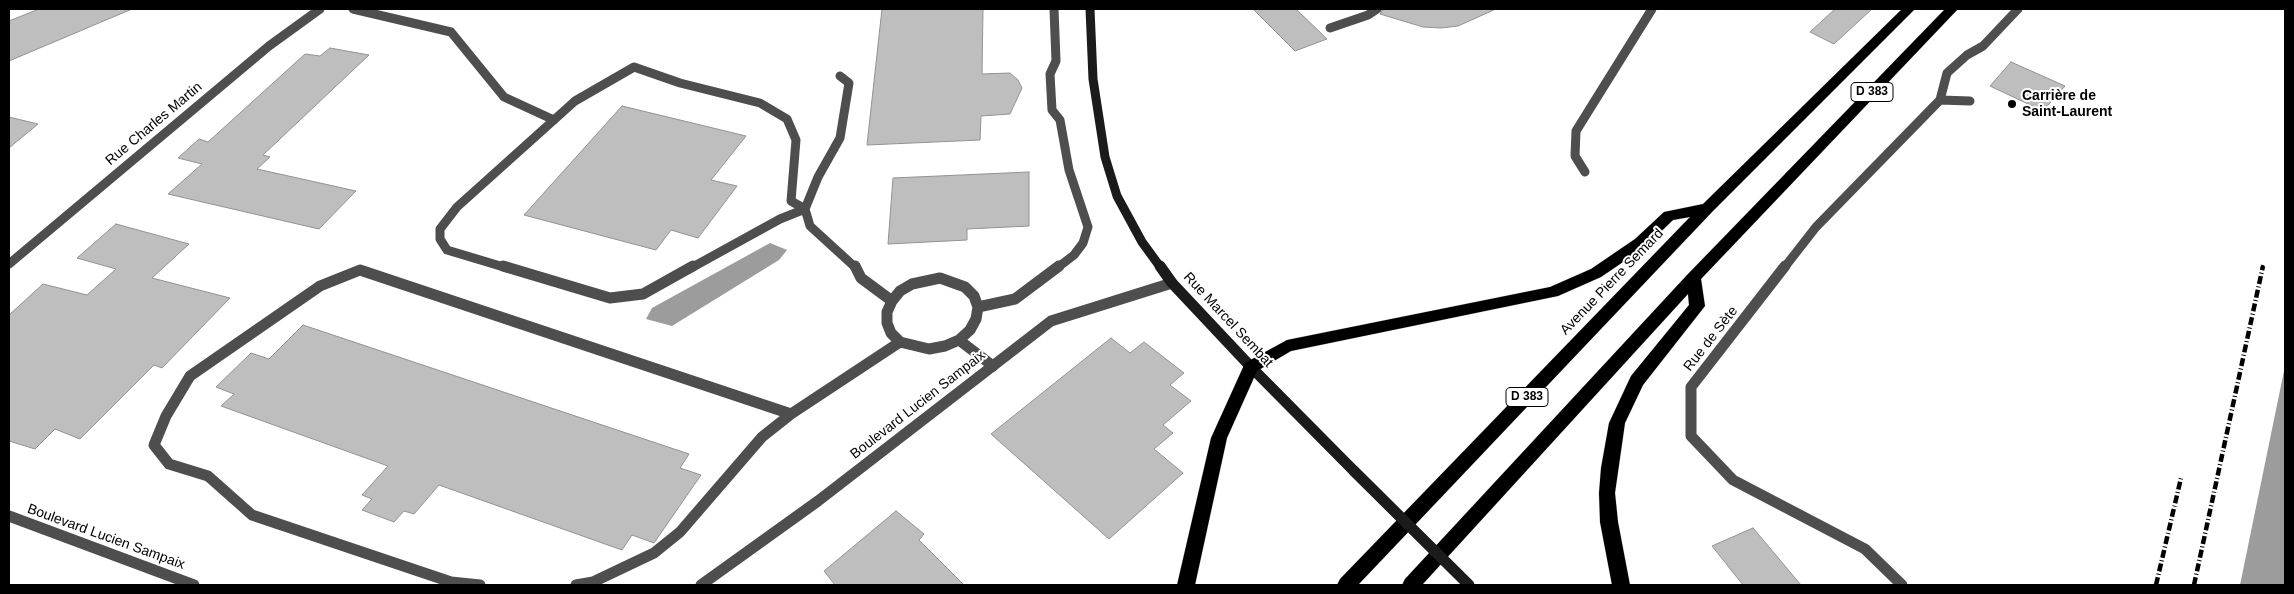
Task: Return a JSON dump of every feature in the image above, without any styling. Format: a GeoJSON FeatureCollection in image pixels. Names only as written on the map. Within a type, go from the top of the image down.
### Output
{"type":"FeatureCollection","features":[{"type":"Feature","properties":{"kind":"highway","name":"Avenue Pierre Semard"},"geometry":{"type":"LineString","coordinates":[[1346,585],[1707,208],[1909,9]]}},
{"type":"Feature","properties":{"kind":"highway","name":"D 383"},"geometry":{"type":"LineString","coordinates":[[1411,585],[1694,278],[1952,9]]}},
{"type":"Feature","properties":{"kind":"highway"},"geometry":{"type":"LineString","coordinates":[[1186,585],[1219,438],[1251,367],[1287,346],[1553,292],[1596,273],[1640,243],[1669,216],[1707,208]]}},
{"type":"Feature","properties":{"kind":"highway"},"geometry":{"type":"LineString","coordinates":[[1621,585],[1609,522],[1607,493],[1609,468],[1617,423],[1637,381],[1697,306],[1694,278]]}},
{"type":"Feature","properties":{"kind":"main road","name":"Rue Marcel Sembat"},"geometry":{"type":"LineString","coordinates":[[1090,9],[1093,79],[1106,157],[1117,196],[1142,242],[1172,283],[1251,367],[1469,585]]}},
{"type":"Feature","properties":{"kind":"street","name":"Rue Charles Martin"},"geometry":{"type":"LineString","coordinates":[[9,264],[269,46],[320,9]]}},
{"type":"Feature","properties":{"kind":"street"},"geometry":{"type":"LineString","coordinates":[[353,9],[451,32],[504,97],[554,120]]}},
{"type":"Feature","properties":{"kind":"street"},"geometry":{"type":"LineString","coordinates":[[978,307],[1015,299],[1074,255],[1083,243],[1088,227],[1069,170],[1060,120],[1052,110],[1050,74],[1056,61],[1054,9]]}},
{"type":"Feature","properties":{"kind":"street"},"geometry":{"type":"LineString","coordinates":[[1330,28],[1368,15],[1377,9]]}},
{"type":"Feature","properties":{"kind":"street"},"geometry":{"type":"LineString","coordinates":[[1585,172],[1574,156],[1576,131],[1612,77],[1652,9]]}},
{"type":"Feature","properties":{"kind":"street"},"geometry":{"type":"LineString","coordinates":[[1970,101],[1940,100],[1947,73],[1967,55],[1983,46],[2018,9]]}},
{"type":"Feature","properties":{"kind":"street"},"geometry":{"type":"LineString","coordinates":[[840,76],[849,82],[840,138],[804,208],[780,219],[643,294],[610,298],[447,250],[440,239],[440,229],[457,207],[575,101],[634,67],[680,83],[760,103],[787,119],[796,140],[791,201],[804,208],[810,226],[854,264],[861,278],[892,301]]}},
{"type":"Feature","properties":{"kind":"street","name":"Rue de Sète"},"geometry":{"type":"LineString","coordinates":[[1902,585],[1866,550],[1734,480],[1691,436],[1691,387],[1816,227],[1940,100]]}},
{"type":"Feature","properties":{"kind":"street"},"geometry":{"type":"LineString","coordinates":[[480,585],[451,582],[252,514],[208,476],[168,464],[154,445],[166,416],[190,376],[320,286],[360,270],[791,414]]}},
{"type":"Feature","properties":{"kind":"street"},"geometry":{"type":"LineString","coordinates":[[940,278],[953,281],[965,287],[974,296],[978,307],[976,319],[970,330],[959,340],[945,346],[929,349],[914,347],[900,342],[891,333],[887,323],[887,312],[892,301],[900,291],[912,284],[925,280],[940,278]]}},
{"type":"Feature","properties":{"kind":"street","name":"Boulevard Lucien Sampaix"},"geometry":{"type":"LineString","coordinates":[[701,585],[758,546],[818,501],[1050,321],[1172,283]]}},
{"type":"Feature","properties":{"kind":"street"},"geometry":{"type":"LineString","coordinates":[[959,340],[993,366]]}},
{"type":"Feature","properties":{"kind":"street"},"geometry":{"type":"LineString","coordinates":[[576,585],[593,582],[654,553],[680,532],[762,437],[791,414],[801,410],[900,342]]}},
{"type":"Feature","properties":{"kind":"street","name":"Boulevard Lucien Sampaix"},"geometry":{"type":"LineString","coordinates":[[9,516],[194,585]]}},
{"type":"Feature","properties":{"kind":"shaded area"},"geometry":{"type":"Polygon","coordinates":[[[770,243],[787,250],[779,260],[672,326],[646,319],[652,308],[770,243]]]}},
{"type":"Feature","properties":{"kind":"shaded area"},"geometry":{"type":"Polygon","coordinates":[[[2285,366],[2285,585],[2240,585],[2285,366]]]}},
{"type":"Feature","properties":{"kind":"building"},"geometry":{"type":"Polygon","coordinates":[[[39,9],[132,9],[9,61],[9,21],[39,9]]]}},
{"type":"Feature","properties":{"kind":"building"},"geometry":{"type":"Polygon","coordinates":[[[882,9],[983,9],[982,74],[1010,73],[1018,80],[1022,88],[1010,114],[981,116],[980,140],[867,145],[882,9]]]}},
{"type":"Feature","properties":{"kind":"building"},"geometry":{"type":"Polygon","coordinates":[[[1253,9],[1296,9],[1327,39],[1295,51],[1253,9]]]}},
{"type":"Feature","properties":{"kind":"building"},"geometry":{"type":"Polygon","coordinates":[[[1383,9],[1496,9],[1458,26],[1441,28],[1423,27],[1380,14],[1383,9]]]}},
{"type":"Feature","properties":{"kind":"building"},"geometry":{"type":"Polygon","coordinates":[[[1835,9],[1872,9],[1834,44],[1810,32],[1835,9]]]}},
{"type":"Feature","properties":{"kind":"building"},"geometry":{"type":"Polygon","coordinates":[[[330,48],[369,55],[263,155],[270,157],[257,169],[356,191],[319,229],[168,194],[202,164],[178,158],[199,139],[208,142],[305,54],[320,56],[330,48]]]}},
{"type":"Feature","properties":{"kind":"building"},"geometry":{"type":"Polygon","coordinates":[[[2011,62],[2065,86],[2043,111],[1990,86],[2011,62]]]}},
{"type":"Feature","properties":{"kind":"building"},"geometry":{"type":"Polygon","coordinates":[[[622,106],[746,136],[711,180],[737,186],[698,238],[671,230],[656,250],[524,215],[622,106]]]}},
{"type":"Feature","properties":{"kind":"building"},"geometry":{"type":"Polygon","coordinates":[[[9,117],[38,124],[9,148],[9,117]]]}},
{"type":"Feature","properties":{"kind":"building"},"geometry":{"type":"Polygon","coordinates":[[[1029,172],[1029,226],[967,229],[967,240],[888,244],[893,178],[1029,172]]]}},
{"type":"Feature","properties":{"kind":"building"},"geometry":{"type":"Polygon","coordinates":[[[116,224],[189,244],[152,278],[230,298],[162,368],[154,365],[80,439],[55,429],[35,449],[9,441],[9,315],[43,284],[87,295],[116,269],[77,258],[116,224]]]}},
{"type":"Feature","properties":{"kind":"building"},"geometry":{"type":"Polygon","coordinates":[[[303,325],[689,454],[680,468],[701,475],[654,543],[632,535],[622,550],[439,485],[414,514],[404,511],[394,522],[362,510],[372,499],[362,495],[388,466],[221,406],[234,394],[216,387],[251,353],[269,359],[303,325]]]}},
{"type":"Feature","properties":{"kind":"building"},"geometry":{"type":"Polygon","coordinates":[[[1111,338],[1130,353],[1144,342],[1184,373],[1170,385],[1191,401],[1163,425],[1173,433],[1154,449],[1183,473],[1109,539],[991,434],[1111,338]]]}},
{"type":"Feature","properties":{"kind":"building"},"geometry":{"type":"Polygon","coordinates":[[[896,511],[924,534],[919,540],[964,585],[835,585],[824,571],[896,511]]]}},
{"type":"Feature","properties":{"kind":"building"},"geometry":{"type":"Polygon","coordinates":[[[1753,528],[1801,585],[1743,585],[1712,546],[1753,528]]]}},
{"type":"Feature","properties":{"kind":"railway"},"geometry":{"type":"LineString","coordinates":[[2194,585],[2263,266]]}},
{"type":"Feature","properties":{"kind":"railway"},"geometry":{"type":"LineString","coordinates":[[2156,585],[2181,478]]}},
{"type":"Feature","properties":{"kind":"place","name":"Carrière de Saint-Laurent"},"geometry":{"type":"Point","coordinates":[2012,104]}}]}
